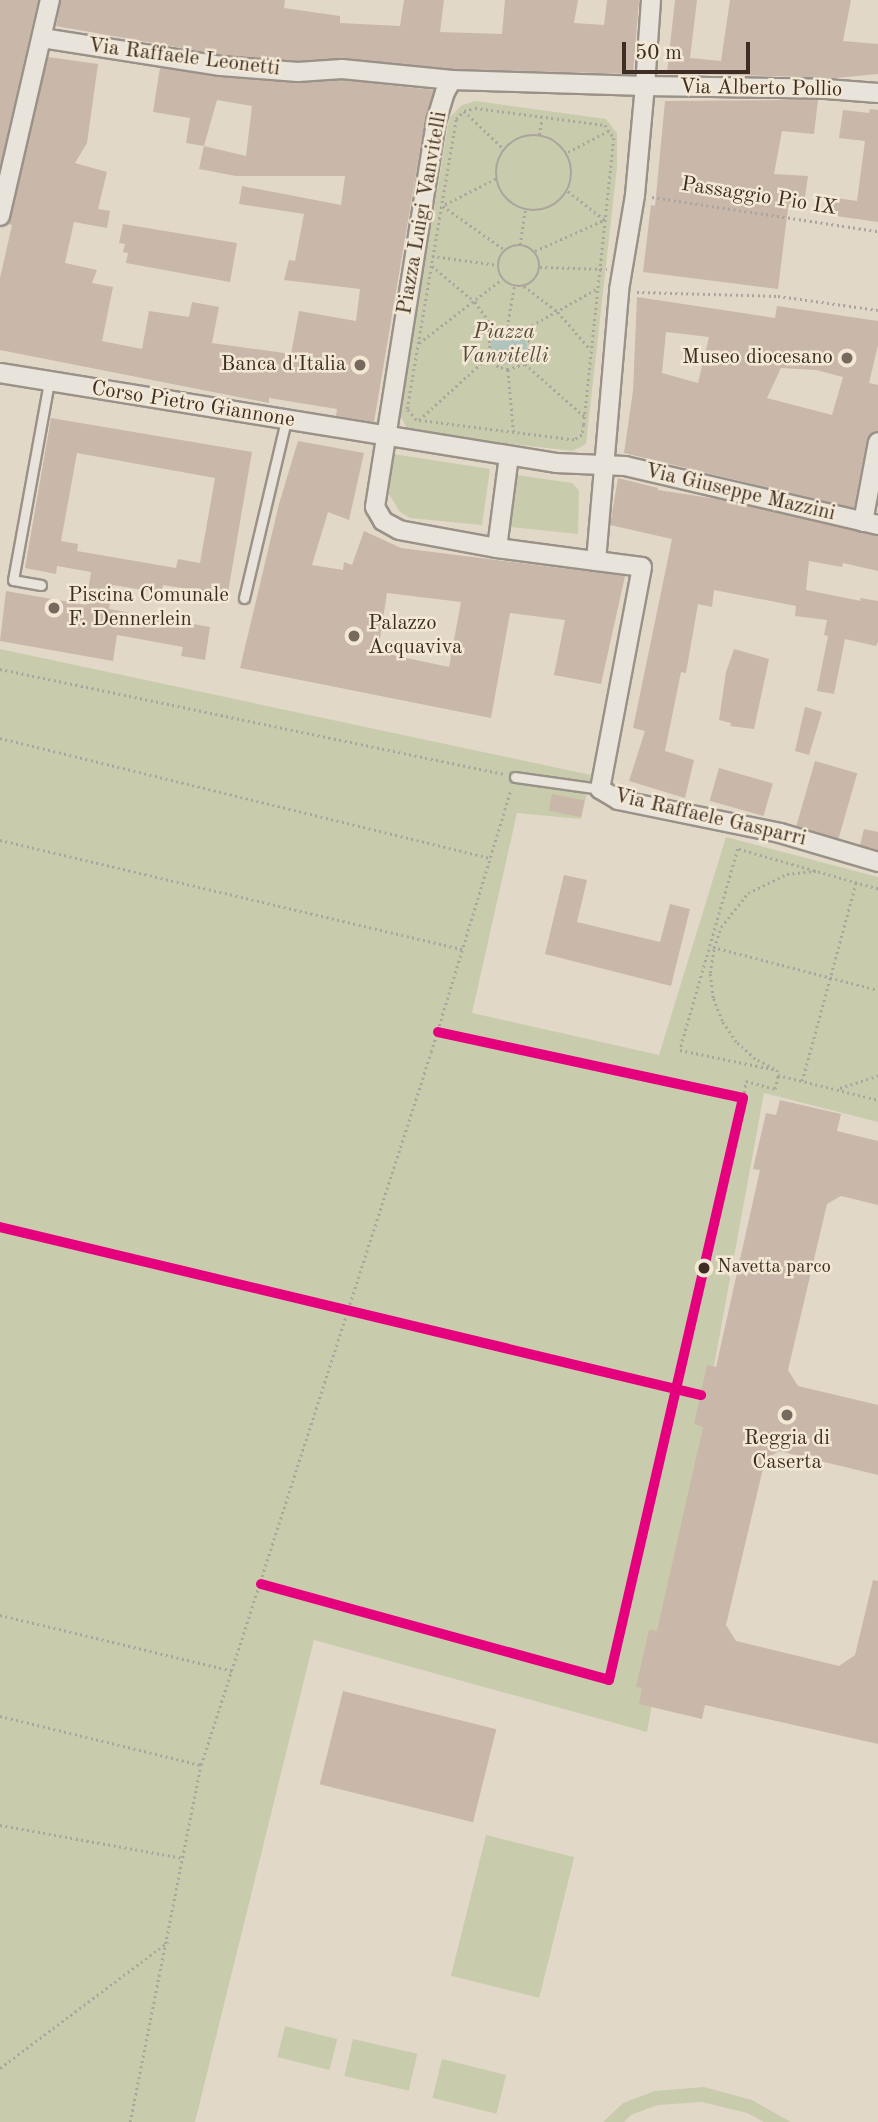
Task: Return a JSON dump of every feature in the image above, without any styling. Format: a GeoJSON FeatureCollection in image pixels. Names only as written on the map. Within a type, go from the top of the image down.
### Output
{"type":"FeatureCollection","features":[{"type":"Feature","properties":{"kind":"street"},"geometry":{"type":"LineString","coordinates":[[0,216],[50,0]]}},
{"type":"Feature","properties":{"kind":"street"},"geometry":{"type":"LineString","coordinates":[[596,561],[620,290],[635,195],[651,0]]}},
{"type":"Feature","properties":{"kind":"street","name":"Via Raffaele Leonetti"},"geometry":{"type":"LineString","coordinates":[[42,38],[221,66],[298,72],[342,69],[452,80]]}},
{"type":"Feature","properties":{"kind":"street"},"geometry":{"type":"LineString","coordinates":[[452,80],[645,86]]}},
{"type":"Feature","properties":{"kind":"street","name":"Piazza Luigi Vanvitelli"},"geometry":{"type":"LineString","coordinates":[[452,80],[445,92],[436,122],[375,507],[383,521],[398,530],[497,548],[596,561]]}},
{"type":"Feature","properties":{"kind":"street","name":"Via Alberto Pollio"},"geometry":{"type":"LineString","coordinates":[[645,86],[876,91]]}},
{"type":"Feature","properties":{"kind":"street","name":"Corso Pietro Giannone"},"geometry":{"type":"LineString","coordinates":[[0,373],[386,437]]}},
{"type":"Feature","properties":{"kind":"street"},"geometry":{"type":"LineString","coordinates":[[386,437],[509,456],[603,459]]}},
{"type":"Feature","properties":{"kind":"street"},"geometry":{"type":"LineString","coordinates":[[870,523],[878,442]]}},
{"type":"Feature","properties":{"kind":"street"},"geometry":{"type":"LineString","coordinates":[[497,548],[509,456]]}},
{"type":"Feature","properties":{"kind":"street","name":"Via Giuseppe Mazzini"},"geometry":{"type":"LineString","coordinates":[[603,459],[870,523]]}},
{"type":"Feature","properties":{"kind":"street","name":"Via Raffaele Gasparri"},"geometry":{"type":"LineString","coordinates":[[596,561],[642,566],[600,789],[618,800],[780,833],[878,862]]}},
{"type":"Feature","properties":{"kind":"lane"},"geometry":{"type":"LineString","coordinates":[[41,585],[13,580],[49,381]]}},
{"type":"Feature","properties":{"kind":"lane"},"geometry":{"type":"LineString","coordinates":[[244,598],[286,420]]}},
{"type":"Feature","properties":{"kind":"lane"},"geometry":{"type":"LineString","coordinates":[[515,777],[600,789]]}},
{"type":"Feature","properties":{"kind":"path"},"geometry":{"type":"LineString","coordinates":[[475,108],[606,125],[614,138],[582,435],[574,440],[514,435],[419,421],[410,415],[407,409],[456,119],[464,111],[475,108]]}},
{"type":"Feature","properties":{"kind":"path"},"geometry":{"type":"LineString","coordinates":[[464,111],[504,149]]}},
{"type":"Feature","properties":{"kind":"path"},"geometry":{"type":"LineString","coordinates":[[539,135],[542,117]]}},
{"type":"Feature","properties":{"kind":"path"},"geometry":{"type":"LineString","coordinates":[[568,152],[610,130]]}},
{"type":"Feature","properties":{"kind":"path"},"geometry":{"type":"LineString","coordinates":[[532,134],[553,140],[570,160],[572,172],[567,191],[550,208],[525,210],[505,197],[496,179],[499,157],[504,149],[512,141],[532,134]]}},
{"type":"Feature","properties":{"kind":"path"},"geometry":{"type":"LineString","coordinates":[[443,206],[496,179]]}},
{"type":"Feature","properties":{"kind":"path"},"geometry":{"type":"LineString","coordinates":[[567,191],[604,220]]}},
{"type":"Feature","properties":{"kind":"path","name":"Passaggio Pio IX"},"geometry":{"type":"LineString","coordinates":[[635,195],[878,231]]}},
{"type":"Feature","properties":{"kind":"path"},"geometry":{"type":"LineString","coordinates":[[443,206],[505,250]]}},
{"type":"Feature","properties":{"kind":"path"},"geometry":{"type":"LineString","coordinates":[[520,245],[525,210]]}},
{"type":"Feature","properties":{"kind":"path"},"geometry":{"type":"LineString","coordinates":[[534,251],[604,220]]}},
{"type":"Feature","properties":{"kind":"path"},"geometry":{"type":"LineString","coordinates":[[520,245],[534,251],[540,267],[532,282],[524,286],[514,286],[502,279],[498,265],[505,250],[520,245]]}},
{"type":"Feature","properties":{"kind":"path"},"geometry":{"type":"LineString","coordinates":[[433,256],[498,265]]}},
{"type":"Feature","properties":{"kind":"path"},"geometry":{"type":"LineString","coordinates":[[432,265],[475,302],[495,330]]}},
{"type":"Feature","properties":{"kind":"path"},"geometry":{"type":"LineString","coordinates":[[540,267],[600,268]]}},
{"type":"Feature","properties":{"kind":"path"},"geometry":{"type":"LineString","coordinates":[[418,343],[502,279]]}},
{"type":"Feature","properties":{"kind":"path"},"geometry":{"type":"LineString","coordinates":[[507,327],[514,286]]}},
{"type":"Feature","properties":{"kind":"path"},"geometry":{"type":"LineString","coordinates":[[524,286],[558,312],[591,350]]}},
{"type":"Feature","properties":{"kind":"path"},"geometry":{"type":"LineString","coordinates":[[522,331],[598,288]]}},
{"type":"Feature","properties":{"kind":"path"},"geometry":{"type":"LineString","coordinates":[[620,290],[778,296],[878,310]]}},
{"type":"Feature","properties":{"kind":"path"},"geometry":{"type":"LineString","coordinates":[[507,327],[522,331],[531,344],[526,364],[508,370],[498,367],[489,356],[489,338],[495,330],[507,327]]}},
{"type":"Feature","properties":{"kind":"path"},"geometry":{"type":"LineString","coordinates":[[419,421],[489,356]]}},
{"type":"Feature","properties":{"kind":"path"},"geometry":{"type":"LineString","coordinates":[[526,364],[583,416]]}},
{"type":"Feature","properties":{"kind":"path"},"geometry":{"type":"LineString","coordinates":[[508,370],[514,435]]}},
{"type":"Feature","properties":{"kind":"path"},"geometry":{"type":"LineString","coordinates":[[0,669],[515,777],[438,1032],[347,1310],[234,1671],[201,1765],[130,2122]]}},
{"type":"Feature","properties":{"kind":"path"},"geometry":{"type":"LineString","coordinates":[[0,738],[490,859]]}},
{"type":"Feature","properties":{"kind":"path"},"geometry":{"type":"LineString","coordinates":[[0,840],[462,950]]}},
{"type":"Feature","properties":{"kind":"path"},"geometry":{"type":"LineString","coordinates":[[878,889],[737,849],[680,1050],[878,1100]]}},
{"type":"Feature","properties":{"kind":"path"},"geometry":{"type":"LineString","coordinates":[[778,1073],[746,1050],[722,1021],[713,998],[711,947],[721,927],[748,894],[787,874],[822,871]]}},
{"type":"Feature","properties":{"kind":"path"},"geometry":{"type":"LineString","coordinates":[[802,1081],[856,882]]}},
{"type":"Feature","properties":{"kind":"path"},"geometry":{"type":"LineString","coordinates":[[711,947],[878,990]]}},
{"type":"Feature","properties":{"kind":"path"},"geometry":{"type":"LineString","coordinates":[[438,1032],[743,1098]]}},
{"type":"Feature","properties":{"kind":"path"},"geometry":{"type":"LineString","coordinates":[[261,1584],[609,1680],[746,1081],[775,1089],[778,1073]]}},
{"type":"Feature","properties":{"kind":"path"},"geometry":{"type":"LineString","coordinates":[[837,1089],[878,1076]]}},
{"type":"Feature","properties":{"kind":"path"},"geometry":{"type":"LineString","coordinates":[[0,1227],[701,1395]]}},
{"type":"Feature","properties":{"kind":"path"},"geometry":{"type":"LineString","coordinates":[[0,1615],[234,1671]]}},
{"type":"Feature","properties":{"kind":"path"},"geometry":{"type":"LineString","coordinates":[[0,1716],[201,1765]]}},
{"type":"Feature","properties":{"kind":"path"},"geometry":{"type":"LineString","coordinates":[[0,1825],[183,1858]]}},
{"type":"Feature","properties":{"kind":"path"},"geometry":{"type":"LineString","coordinates":[[0,2068],[167,1942]]}},
{"type":"Feature","properties":{"kind":"green space","name":"Piazza Vanvitelli"},"geometry":{"type":"Polygon","coordinates":[[[476,101],[606,119],[617,133],[617,167],[586,444],[573,451],[426,434],[407,429],[400,414],[449,118],[462,105],[476,101]]]}},
{"type":"Feature","properties":{"kind":"green space"},"geometry":{"type":"Polygon","coordinates":[[[393,454],[490,469],[482,525],[410,518],[400,512],[389,494],[393,454]]]}},
{"type":"Feature","properties":{"kind":"green space"},"geometry":{"type":"Polygon","coordinates":[[[517,475],[572,483],[579,490],[578,534],[510,527],[517,475]]]}},
{"type":"Feature","properties":{"kind":"green space"},"geometry":{"type":"Polygon","coordinates":[[[0,649],[591,775],[581,819],[517,813],[472,1013],[659,1055],[726,837],[878,877],[878,1122],[764,1093],[647,1732],[314,1640],[195,2122],[0,2122],[0,649]]]}},
{"type":"Feature","properties":{"kind":"green space"},"geometry":{"type":"Polygon","coordinates":[[[486,1835],[574,1857],[539,1998],[451,1976],[486,1835]]]}},
{"type":"Feature","properties":{"kind":"green space"},"geometry":{"type":"Polygon","coordinates":[[[285,2026],[337,2039],[330,2070],[277,2057],[285,2026]]]}},
{"type":"Feature","properties":{"kind":"green space"},"geometry":{"type":"Polygon","coordinates":[[[353,2039],[417,2054],[409,2091],[344,2076],[353,2039]]]}},
{"type":"Feature","properties":{"kind":"green space"},"geometry":{"type":"Polygon","coordinates":[[[442,2059],[506,2075],[496,2114],[432,2098],[442,2059]]]}},
{"type":"Feature","properties":{"kind":"green space"},"geometry":{"type":"Polygon","coordinates":[[[704,2087],[752,2100],[791,2122],[764,2122],[747,2113],[702,2102],[658,2105],[631,2115],[624,2122],[603,2122],[623,2103],[655,2091],[704,2087]]]}},
{"type":"Feature","properties":{"kind":"shaded area"},"geometry":{"type":"Polygon","coordinates":[[[509,329],[522,334],[527,347],[522,360],[509,365],[496,360],[491,347],[496,334],[509,329]]]}},
{"type":"Feature","properties":{"kind":"building"},"geometry":{"type":"Polygon","coordinates":[[[0,0],[38,0],[0,166],[0,0]]]}},
{"type":"Feature","properties":{"kind":"building"},"geometry":{"type":"Polygon","coordinates":[[[61,0],[285,0],[284,8],[340,16],[340,23],[400,26],[404,0],[444,0],[440,32],[502,34],[505,0],[578,0],[574,23],[604,25],[607,0],[639,0],[633,74],[453,69],[343,58],[298,61],[222,55],[56,26],[61,0]]]}},
{"type":"Feature","properties":{"kind":"building"},"geometry":{"type":"Polygon","coordinates":[[[675,0],[697,0],[690,58],[721,61],[730,0],[851,0],[843,41],[878,44],[878,74],[836,78],[667,73],[675,0]]]}},
{"type":"Feature","properties":{"kind":"building"},"geometry":{"type":"Polygon","coordinates":[[[48,57],[98,64],[87,143],[75,163],[107,172],[98,209],[110,211],[107,228],[74,222],[65,263],[97,270],[92,283],[113,287],[102,341],[142,349],[149,311],[189,317],[192,302],[219,307],[212,343],[291,354],[299,311],[356,321],[360,289],[284,280],[289,260],[295,261],[304,214],[239,204],[242,186],[341,205],[345,176],[236,176],[199,169],[204,146],[186,143],[190,118],[153,112],[160,68],[220,77],[297,83],[342,80],[434,90],[425,120],[374,422],[336,416],[337,409],[269,398],[269,403],[0,350],[0,278],[12,225],[8,224],[48,57]],[[217,100],[204,146],[246,156],[252,106],[217,100]]]}},
{"type":"Feature","properties":{"kind":"building"},"geometry":{"type":"Polygon","coordinates":[[[818,100],[814,134],[782,131],[774,174],[808,176],[803,210],[788,208],[778,289],[643,272],[651,205],[655,206],[665,101],[818,100]]]}},
{"type":"Feature","properties":{"kind":"building"},"geometry":{"type":"Polygon","coordinates":[[[870,109],[878,110],[878,222],[829,215],[830,197],[857,201],[865,141],[839,138],[843,110],[869,113],[870,109]]]}},
{"type":"Feature","properties":{"kind":"building"},"geometry":{"type":"Polygon","coordinates":[[[123,224],[237,243],[230,282],[126,263],[128,253],[123,252],[125,244],[119,243],[123,224]]]}},
{"type":"Feature","properties":{"kind":"building"},"geometry":{"type":"Polygon","coordinates":[[[637,297],[775,318],[777,306],[878,321],[878,345],[869,383],[878,385],[878,431],[870,434],[867,440],[854,508],[624,453],[633,391],[637,297]],[[666,332],[662,373],[698,383],[709,337],[666,332]],[[781,368],[767,398],[832,415],[843,377],[816,370],[781,368]]]}},
{"type":"Feature","properties":{"kind":"building"},"geometry":{"type":"Polygon","coordinates":[[[51,418],[252,452],[226,604],[192,598],[194,590],[163,585],[161,593],[113,585],[109,609],[210,627],[205,660],[181,656],[183,647],[117,635],[113,661],[0,641],[6,591],[86,605],[91,572],[57,566],[56,574],[25,568],[51,418]],[[77,453],[61,541],[78,544],[77,551],[176,568],[178,559],[200,563],[215,478],[77,453]]]}},
{"type":"Feature","properties":{"kind":"building","name":"Palazzo Acquaviva"},"geometry":{"type":"Polygon","coordinates":[[[298,441],[364,453],[349,520],[328,512],[312,565],[343,570],[344,562],[352,565],[364,531],[401,548],[625,576],[601,684],[554,675],[565,620],[510,613],[491,718],[240,668],[279,504],[298,441]],[[387,593],[378,652],[449,667],[461,602],[387,593]]]}},
{"type":"Feature","properties":{"kind":"building"},"geometry":{"type":"Polygon","coordinates":[[[618,478],[658,490],[717,499],[878,536],[878,571],[843,563],[842,567],[809,561],[806,590],[861,601],[860,598],[878,601],[878,642],[876,646],[845,639],[834,694],[817,691],[828,636],[824,635],[827,620],[795,616],[796,606],[714,590],[712,607],[698,604],[686,673],[681,672],[665,751],[694,760],[685,798],[629,781],[645,731],[633,728],[672,539],[610,525],[618,478]]]}},
{"type":"Feature","properties":{"kind":"building"},"geometry":{"type":"Polygon","coordinates":[[[734,649],[769,659],[754,729],[730,726],[731,723],[719,720],[726,672],[734,649]]]}},
{"type":"Feature","properties":{"kind":"building"},"geometry":{"type":"Polygon","coordinates":[[[805,707],[822,712],[809,755],[795,751],[805,707]]]}},
{"type":"Feature","properties":{"kind":"building"},"geometry":{"type":"Polygon","coordinates":[[[815,761],[857,773],[839,838],[796,826],[815,761]]]}},
{"type":"Feature","properties":{"kind":"building"},"geometry":{"type":"Polygon","coordinates":[[[719,768],[773,783],[763,816],[710,801],[719,768]]]}},
{"type":"Feature","properties":{"kind":"building"},"geometry":{"type":"Polygon","coordinates":[[[552,794],[584,800],[581,817],[549,811],[552,794]]]}},
{"type":"Feature","properties":{"kind":"building"},"geometry":{"type":"Polygon","coordinates":[[[864,829],[878,832],[878,850],[860,845],[864,829]]]}},
{"type":"Feature","properties":{"kind":"building"},"geometry":{"type":"Polygon","coordinates":[[[564,875],[587,880],[577,922],[660,942],[670,904],[690,909],[671,986],[545,954],[564,875]]]}},
{"type":"Feature","properties":{"kind":"building","name":"Reggia di Caserta"},"geometry":{"type":"Polygon","coordinates":[[[780,1100],[841,1114],[837,1131],[878,1141],[878,1205],[841,1196],[827,1204],[788,1370],[798,1386],[878,1405],[878,1475],[779,1451],[765,1460],[726,1625],[736,1641],[839,1666],[855,1655],[873,1580],[878,1581],[878,1744],[705,1705],[702,1719],[639,1704],[642,1688],[636,1687],[649,1630],[657,1631],[703,1427],[694,1424],[707,1365],[716,1367],[760,1170],[753,1169],[766,1113],[776,1115],[780,1100]]]}},
{"type":"Feature","properties":{"kind":"building"},"geometry":{"type":"Polygon","coordinates":[[[343,1691],[496,1729],[473,1822],[320,1784],[343,1691]]]}},
{"type":"Feature","properties":{"kind":"transit line"},"geometry":{"type":"LineString","coordinates":[[261,1584],[609,1680],[743,1098],[438,1032]]}},
{"type":"Feature","properties":{"kind":"transit line"},"geometry":{"type":"LineString","coordinates":[[0,1227],[701,1395]]}},
{"type":"Feature","properties":{"kind":"place","name":"Museo diocesano"},"geometry":{"type":"Point","coordinates":[847,358]}},
{"type":"Feature","properties":{"kind":"place","name":"Banca d'Italia"},"geometry":{"type":"Point","coordinates":[360,365]}},
{"type":"Feature","properties":{"kind":"place","name":"Piscina Comunale F. Dennerlein"},"geometry":{"type":"Point","coordinates":[54,608]}},
{"type":"Feature","properties":{"kind":"place","name":"Palazzo Acquaviva"},"geometry":{"type":"Point","coordinates":[354,636]}},
{"type":"Feature","properties":{"kind":"place","name":"Navetta parco"},"geometry":{"type":"Point","coordinates":[704,1268]}},
{"type":"Feature","properties":{"kind":"place","name":"Reggia di Caserta"},"geometry":{"type":"Point","coordinates":[787,1415]}}]}
